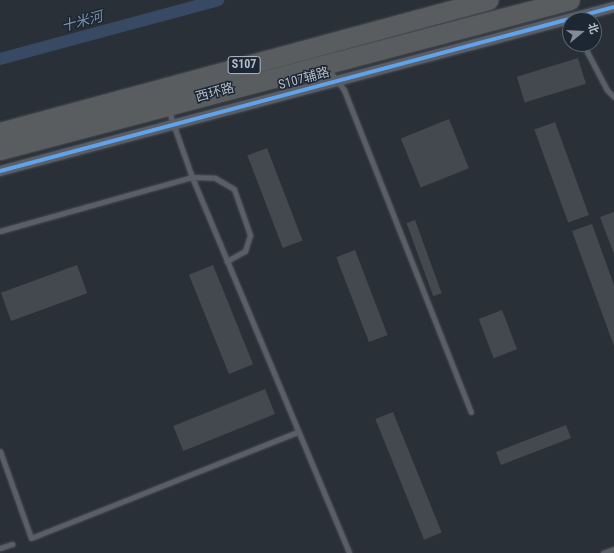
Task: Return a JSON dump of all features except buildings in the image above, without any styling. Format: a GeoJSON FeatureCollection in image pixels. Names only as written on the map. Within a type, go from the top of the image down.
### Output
{"type":"FeatureCollection","features":[{"type":"Feature","properties":{"kind":"highway","name":"西环路"},"geometry":{"type":"LineString","coordinates":[[0,150],[164,97],[488,0]]}},
{"type":"Feature","properties":{"kind":"highway","name":"西环路"},"geometry":{"type":"LineString","coordinates":[[0,132],[324,64],[568,10]]}},
{"type":"Feature","properties":{"kind":"street","name":"S107辅路"},"geometry":{"type":"LineString","coordinates":[[0,171],[336,81],[568,10],[614,7]]}},
{"type":"Feature","properties":{"kind":"lane"},"geometry":{"type":"LineString","coordinates":[[588,52],[614,97]]}},
{"type":"Feature","properties":{"kind":"lane"},"geometry":{"type":"LineString","coordinates":[[324,64],[344,90],[471,412]]}},
{"type":"Feature","properties":{"kind":"lane"},"geometry":{"type":"LineString","coordinates":[[164,97],[192,177],[349,553]]}},
{"type":"Feature","properties":{"kind":"lane"},"geometry":{"type":"LineString","coordinates":[[0,232],[192,177],[215,178],[234,189],[250,235],[245,251],[227,262]]}},
{"type":"Feature","properties":{"kind":"lane"},"geometry":{"type":"LineString","coordinates":[[0,451],[31,538],[298,432]]}},
{"type":"Feature","properties":{"kind":"lane"},"geometry":{"type":"LineString","coordinates":[[0,548],[12,544]]}},
{"type":"Feature","properties":{"kind":"lane"},"geometry":{"type":"LineString","coordinates":[[603,553],[614,549]]}},
{"type":"Feature","properties":{"kind":"waterway","name":"十米河"},"geometry":{"type":"LineString","coordinates":[[0,59],[218,0]]}},
{"type":"Feature","properties":{"kind":"cycle path"},"geometry":{"type":"LineString","coordinates":[[0,171],[614,7]]}}]}
